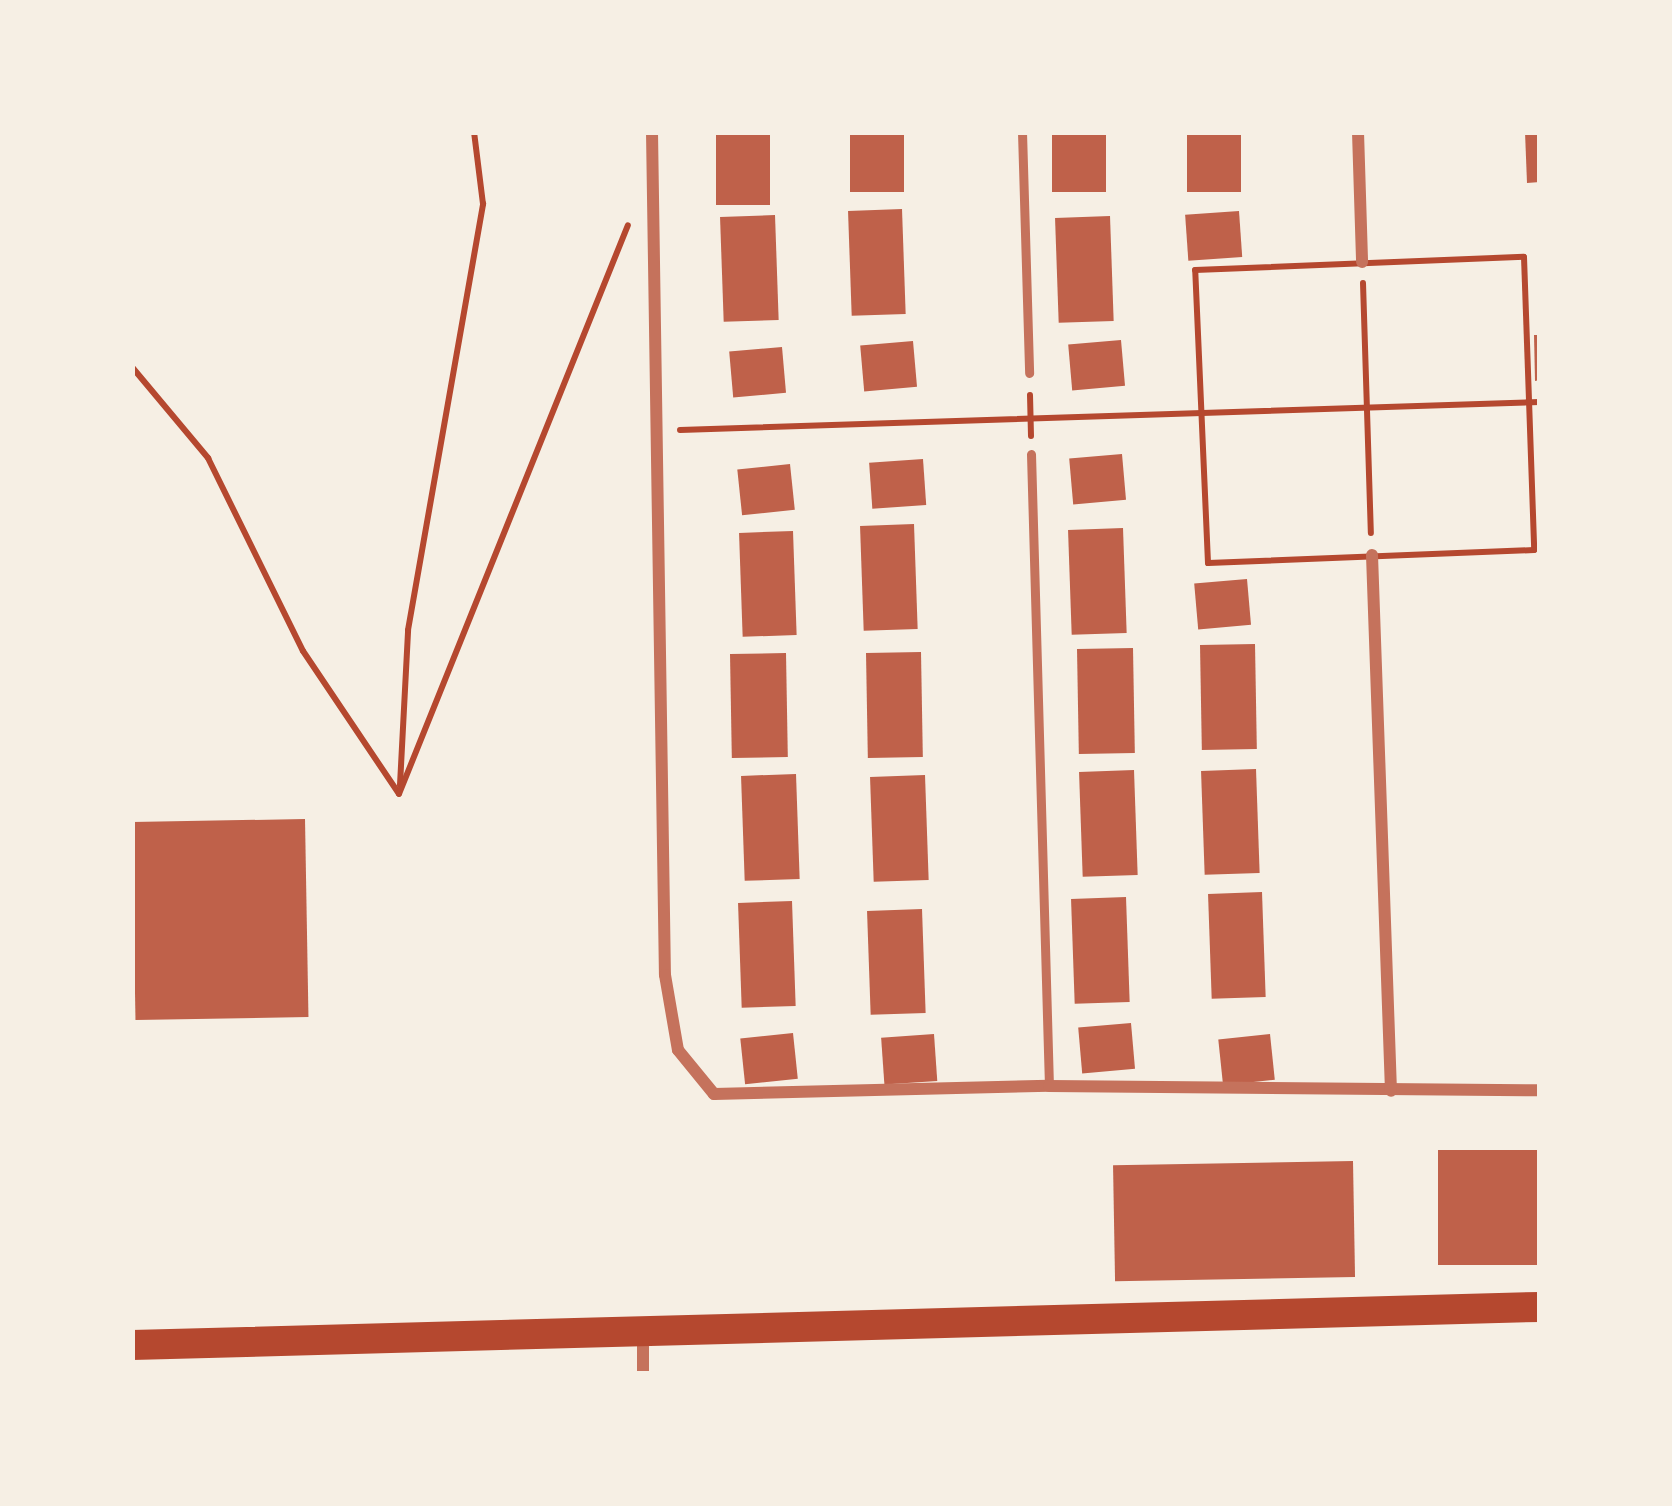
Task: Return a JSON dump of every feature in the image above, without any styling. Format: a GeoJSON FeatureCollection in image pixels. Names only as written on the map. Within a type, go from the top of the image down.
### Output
{"type":"FeatureCollection","features":[{"type":"Feature","properties":{"kind":"main road"},"geometry":{"type":"LineString","coordinates":[[132,1345],[643,1335],[1540,1307]]}},
{"type":"Feature","properties":{"kind":"street"},"geometry":{"type":"LineString","coordinates":[[652,132],[665,975],[678,1050],[714,1094],[1049,1086],[1540,1090]]}},
{"type":"Feature","properties":{"kind":"street"},"geometry":{"type":"LineString","coordinates":[[1358,132],[1362,262]]}},
{"type":"Feature","properties":{"kind":"street"},"geometry":{"type":"LineString","coordinates":[[1372,555],[1391,1091]]}},
{"type":"Feature","properties":{"kind":"street"},"geometry":{"type":"LineString","coordinates":[[643,1335],[643,1374]]}},
{"type":"Feature","properties":{"kind":"lane"},"geometry":{"type":"LineString","coordinates":[[1022,132],[1029,373]]}},
{"type":"Feature","properties":{"kind":"lane"},"geometry":{"type":"LineString","coordinates":[[1031,454],[1049,1086]]}},
{"type":"Feature","properties":{"kind":"path"},"geometry":{"type":"LineString","coordinates":[[399,794],[408,630],[483,204],[474,132]]}},
{"type":"Feature","properties":{"kind":"path"},"geometry":{"type":"LineString","coordinates":[[399,794],[652,164]]}},
{"type":"Feature","properties":{"kind":"path"},"geometry":{"type":"LineString","coordinates":[[1524,257],[1530,402],[1534,550],[1208,563],[1195,270],[1524,257]]}},
{"type":"Feature","properties":{"kind":"path"},"geometry":{"type":"LineString","coordinates":[[1362,262],[1372,555]]}},
{"type":"Feature","properties":{"kind":"path"},"geometry":{"type":"LineString","coordinates":[[132,367],[208,458],[303,651],[399,794]]}},
{"type":"Feature","properties":{"kind":"path"},"geometry":{"type":"LineString","coordinates":[[1029,373],[1031,454]]}},
{"type":"Feature","properties":{"kind":"path"},"geometry":{"type":"LineString","coordinates":[[657,431],[1201,407],[1540,401]]}},
{"type":"Feature","properties":{"kind":"building"},"geometry":{"type":"Polygon","coordinates":[[[716,132],[770,132],[770,205],[716,205],[716,132]]]}},
{"type":"Feature","properties":{"kind":"building"},"geometry":{"type":"Polygon","coordinates":[[[850,132],[904,132],[904,192],[850,192],[850,132]]]}},
{"type":"Feature","properties":{"kind":"building"},"geometry":{"type":"Polygon","coordinates":[[[1052,132],[1106,132],[1106,192],[1052,192],[1052,132]]]}},
{"type":"Feature","properties":{"kind":"building"},"geometry":{"type":"Polygon","coordinates":[[[1187,132],[1241,132],[1241,192],[1187,192],[1187,132]]]}},
{"type":"Feature","properties":{"kind":"building"},"geometry":{"type":"Polygon","coordinates":[[[1525,132],[1540,132],[1540,182],[1527,183],[1525,132]]]}},
{"type":"Feature","properties":{"kind":"building"},"geometry":{"type":"Polygon","coordinates":[[[902,209],[906,314],[852,316],[848,211],[902,209]]]}},
{"type":"Feature","properties":{"kind":"building"},"geometry":{"type":"Polygon","coordinates":[[[1239,211],[1242,257],[1188,261],[1185,215],[1239,211]]]}},
{"type":"Feature","properties":{"kind":"building"},"geometry":{"type":"Polygon","coordinates":[[[775,215],[779,320],[724,322],[720,217],[775,215]]]}},
{"type":"Feature","properties":{"kind":"building"},"geometry":{"type":"Polygon","coordinates":[[[1110,216],[1114,321],[1059,323],[1055,218],[1110,216]]]}},
{"type":"Feature","properties":{"kind":"building"},"geometry":{"type":"Polygon","coordinates":[[[1534,335],[1540,335],[1540,380],[1535,381],[1534,335]]]}},
{"type":"Feature","properties":{"kind":"building"},"geometry":{"type":"Polygon","coordinates":[[[1121,340],[1125,386],[1072,390],[1068,345],[1121,340]]]}},
{"type":"Feature","properties":{"kind":"building"},"geometry":{"type":"Polygon","coordinates":[[[913,341],[917,387],[864,391],[860,346],[913,341]]]}},
{"type":"Feature","properties":{"kind":"building"},"geometry":{"type":"Polygon","coordinates":[[[782,347],[786,393],[733,397],[729,352],[782,347]]]}},
{"type":"Feature","properties":{"kind":"building"},"geometry":{"type":"Polygon","coordinates":[[[1122,454],[1126,500],[1073,504],[1069,459],[1122,454]]]}},
{"type":"Feature","properties":{"kind":"building"},"geometry":{"type":"Polygon","coordinates":[[[923,459],[926,505],[872,509],[869,463],[923,459]]]}},
{"type":"Feature","properties":{"kind":"building"},"geometry":{"type":"Polygon","coordinates":[[[790,464],[795,510],[742,515],[737,470],[790,464]]]}},
{"type":"Feature","properties":{"kind":"building"},"geometry":{"type":"Polygon","coordinates":[[[914,524],[918,629],[864,631],[860,526],[914,524]]]}},
{"type":"Feature","properties":{"kind":"building"},"geometry":{"type":"Polygon","coordinates":[[[1123,528],[1127,633],[1072,635],[1068,530],[1123,528]]]}},
{"type":"Feature","properties":{"kind":"building"},"geometry":{"type":"Polygon","coordinates":[[[793,531],[797,635],[743,637],[739,533],[793,531]]]}},
{"type":"Feature","properties":{"kind":"building"},"geometry":{"type":"Polygon","coordinates":[[[1247,579],[1251,625],[1198,629],[1194,584],[1247,579]]]}},
{"type":"Feature","properties":{"kind":"building"},"geometry":{"type":"Polygon","coordinates":[[[1255,644],[1257,749],[1202,750],[1200,645],[1255,644]]]}},
{"type":"Feature","properties":{"kind":"building"},"geometry":{"type":"Polygon","coordinates":[[[1133,648],[1135,753],[1079,754],[1077,649],[1133,648]]]}},
{"type":"Feature","properties":{"kind":"building"},"geometry":{"type":"Polygon","coordinates":[[[921,652],[923,757],[868,758],[866,653],[921,652]]]}},
{"type":"Feature","properties":{"kind":"building"},"geometry":{"type":"Polygon","coordinates":[[[786,653],[788,757],[732,758],[730,654],[786,653]]]}},
{"type":"Feature","properties":{"kind":"building"},"geometry":{"type":"Polygon","coordinates":[[[1256,769],[1260,873],[1205,875],[1201,771],[1256,769]]]}},
{"type":"Feature","properties":{"kind":"building"},"geometry":{"type":"Polygon","coordinates":[[[1134,770],[1138,875],[1083,877],[1079,772],[1134,770]]]}},
{"type":"Feature","properties":{"kind":"building"},"geometry":{"type":"Polygon","coordinates":[[[796,774],[800,879],[745,881],[741,776],[796,774]]]}},
{"type":"Feature","properties":{"kind":"building"},"geometry":{"type":"Polygon","coordinates":[[[925,775],[929,880],[874,882],[870,777],[925,775]]]}},
{"type":"Feature","properties":{"kind":"building"},"geometry":{"type":"Polygon","coordinates":[[[305,819],[308,1017],[135,1020],[132,822],[305,819]]]}},
{"type":"Feature","properties":{"kind":"building"},"geometry":{"type":"Polygon","coordinates":[[[1262,892],[1266,997],[1212,999],[1208,894],[1262,892]]]}},
{"type":"Feature","properties":{"kind":"building"},"geometry":{"type":"Polygon","coordinates":[[[1126,897],[1130,1002],[1075,1004],[1071,899],[1126,897]]]}},
{"type":"Feature","properties":{"kind":"building"},"geometry":{"type":"Polygon","coordinates":[[[792,901],[796,1006],[742,1008],[738,903],[792,901]]]}},
{"type":"Feature","properties":{"kind":"building"},"geometry":{"type":"Polygon","coordinates":[[[922,909],[926,1013],[871,1015],[867,911],[922,909]]]}},
{"type":"Feature","properties":{"kind":"building"},"geometry":{"type":"Polygon","coordinates":[[[1131,1023],[1135,1069],[1082,1073],[1078,1028],[1131,1023]]]}},
{"type":"Feature","properties":{"kind":"building"},"geometry":{"type":"Polygon","coordinates":[[[793,1033],[798,1079],[745,1084],[740,1039],[793,1033]]]}},
{"type":"Feature","properties":{"kind":"building"},"geometry":{"type":"Polygon","coordinates":[[[934,1034],[937,1081],[884,1085],[881,1038],[934,1034]]]}},
{"type":"Feature","properties":{"kind":"building"},"geometry":{"type":"Polygon","coordinates":[[[1270,1034],[1275,1080],[1223,1085],[1218,1039],[1270,1034]]]}},
{"type":"Feature","properties":{"kind":"building"},"geometry":{"type":"Polygon","coordinates":[[[1438,1150],[1540,1150],[1540,1265],[1438,1265],[1438,1150]]]}},
{"type":"Feature","properties":{"kind":"building"},"geometry":{"type":"Polygon","coordinates":[[[1353,1161],[1355,1277],[1115,1281],[1113,1165],[1353,1161]]]}}]}
